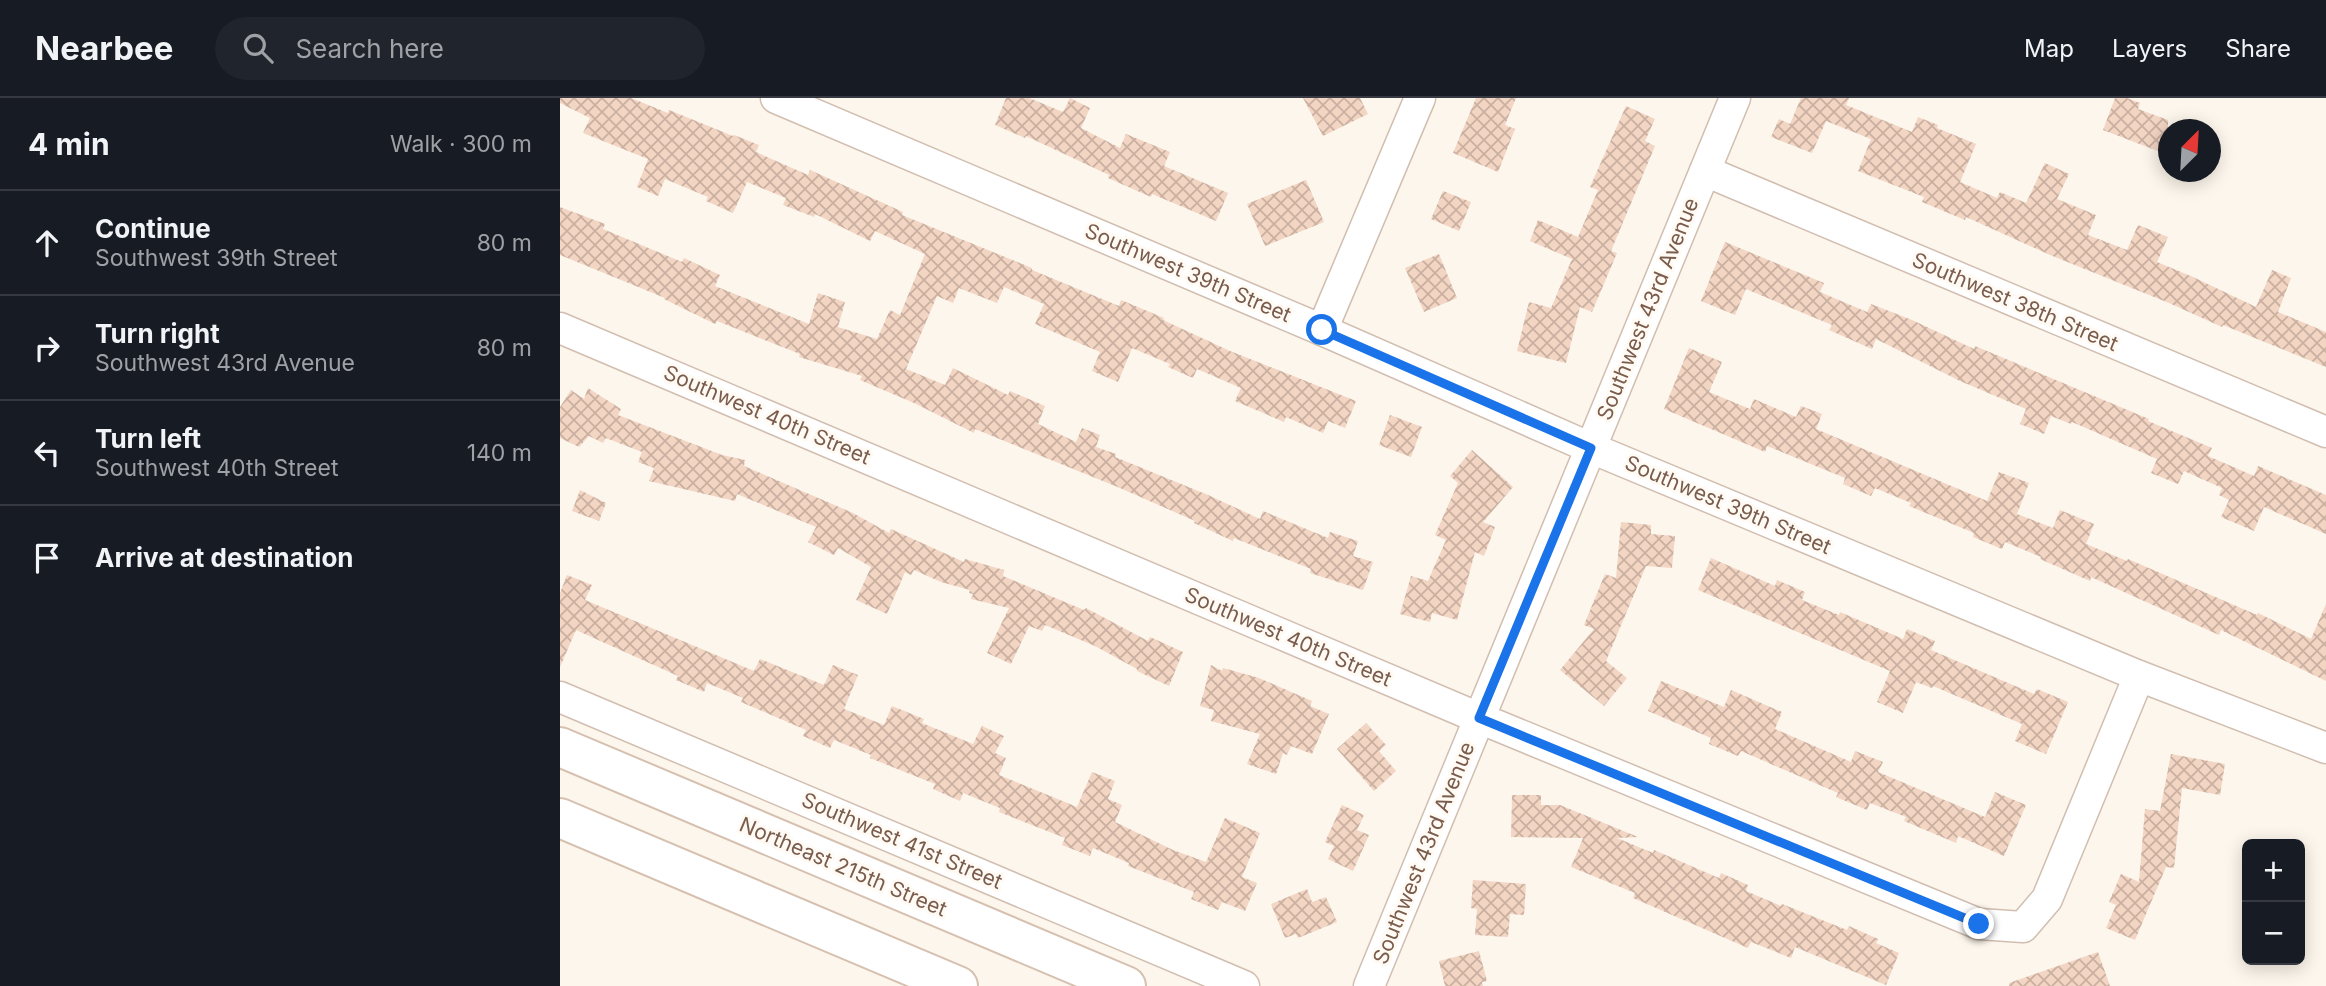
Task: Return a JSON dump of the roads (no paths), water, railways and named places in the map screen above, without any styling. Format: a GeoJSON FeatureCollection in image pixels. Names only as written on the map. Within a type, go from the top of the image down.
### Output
{"type":"FeatureCollection","features":[{"type":"Feature","properties":{"kind":"street","name":"Southwest 39th Street"},"geometry":{"type":"LineString","coordinates":[[776,98],[1322,330],[1591,448],[2139,676],[2326,748]]}},
{"type":"Feature","properties":{"kind":"street"},"geometry":{"type":"LineString","coordinates":[[1322,330],[1420,98]]}},
{"type":"Feature","properties":{"kind":"street","name":"Southwest 43rd Avenue"},"geometry":{"type":"LineString","coordinates":[[1368,986],[1735,98]]}},
{"type":"Feature","properties":{"kind":"street","name":"Southwest 38th Street"},"geometry":{"type":"LineString","coordinates":[[1705,171],[2326,432]]}},
{"type":"Feature","properties":{"kind":"street","name":"Southwest 40th Street"},"geometry":{"type":"LineString","coordinates":[[560,328],[1479,718],[1979,924],[2023,927],[2047,899],[2139,676]]}},
{"type":"Feature","properties":{"kind":"street","name":"Southwest 41st Street"},"geometry":{"type":"LineString","coordinates":[[560,697],[1244,986]]}},
{"type":"Feature","properties":{"kind":"street","name":"Southwest 39th Street"},"geometry":{"type":"LineString","coordinates":[[2297,739],[2326,754]]}},
{"type":"Feature","properties":{"kind":"street","name":"Northeast 215th Street"},"geometry":{"type":"LineString","coordinates":[[560,747],[1126,986]]}},
{"type":"Feature","properties":{"kind":"street"},"geometry":{"type":"LineString","coordinates":[[560,818],[958,986]]}}]}
